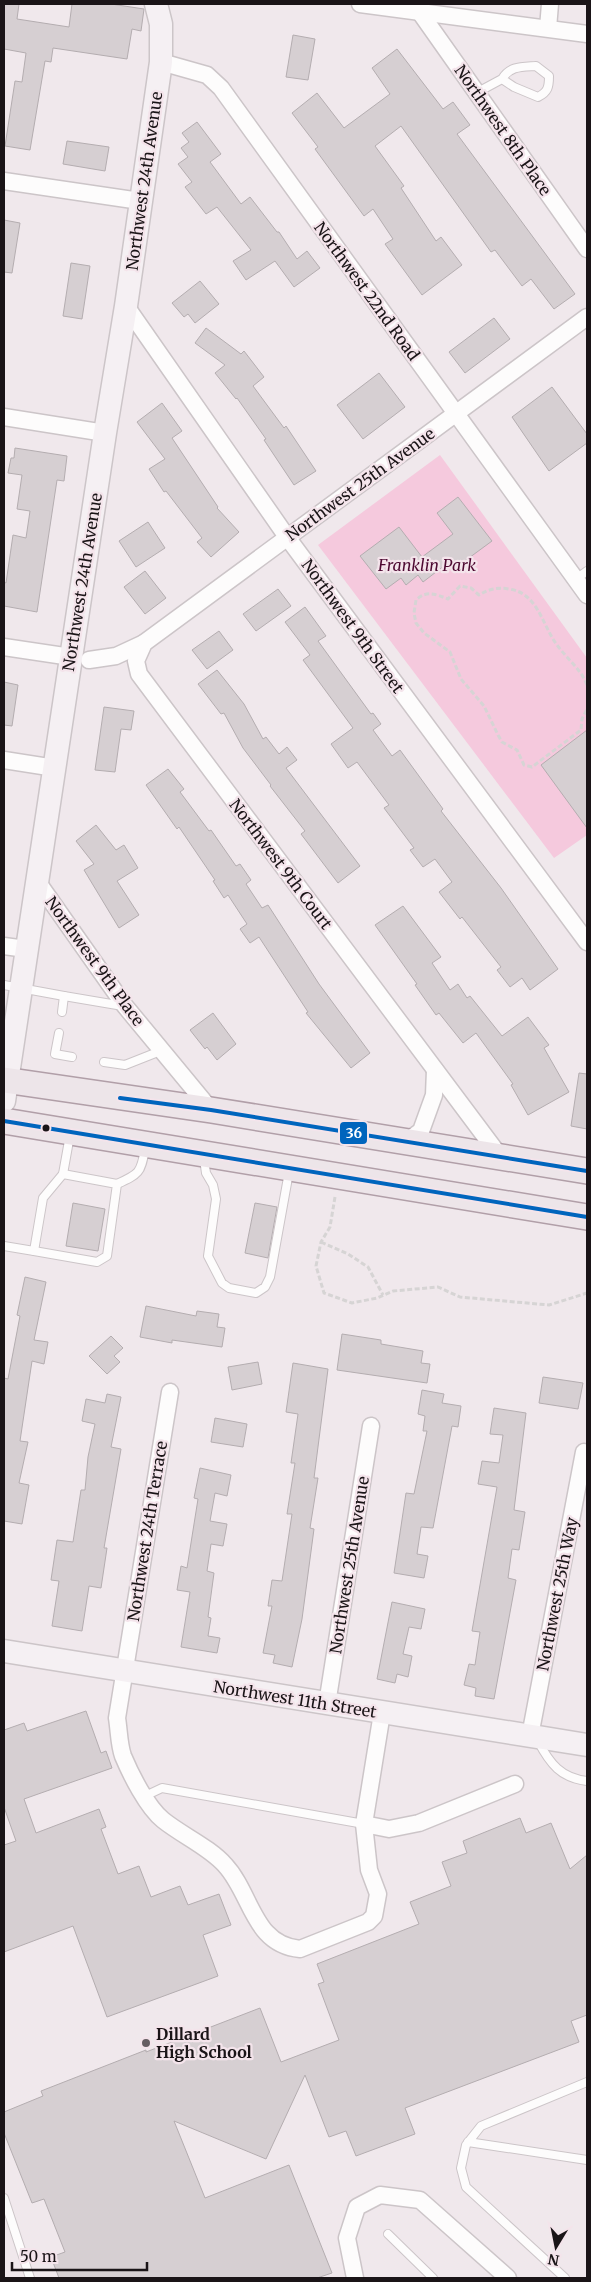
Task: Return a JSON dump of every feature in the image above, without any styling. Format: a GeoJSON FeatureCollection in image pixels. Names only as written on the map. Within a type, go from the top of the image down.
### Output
{"type":"FeatureCollection","features":[{"type":"Feature","properties":{"kind":"main road"},"geometry":{"type":"LineString","coordinates":[[5,1088],[211,1110],[499,1155],[587,1171]]}},
{"type":"Feature","properties":{"kind":"main road"},"geometry":{"type":"LineString","coordinates":[[4,1121],[587,1217]]}},
{"type":"Feature","properties":{"kind":"street"},"geometry":{"type":"LineString","coordinates":[[156,4],[161,24],[161,62]]}},
{"type":"Feature","properties":{"kind":"street"},"geometry":{"type":"LineString","coordinates":[[360,4],[587,34]]}},
{"type":"Feature","properties":{"kind":"street"},"geometry":{"type":"LineString","coordinates":[[548,28],[550,4]]}},
{"type":"Feature","properties":{"kind":"street","name":"Northwest 8th Place"},"geometry":{"type":"LineString","coordinates":[[419,11],[587,250]]}},
{"type":"Feature","properties":{"kind":"street","name":"Northwest 24th Avenue"},"geometry":{"type":"LineString","coordinates":[[5,1088],[12,987],[26,949],[55,768],[80,659],[105,433],[126,306],[161,62]]}},
{"type":"Feature","properties":{"kind":"street","name":"Northwest 22nd Road"},"geometry":{"type":"LineString","coordinates":[[161,62],[207,75],[221,88],[455,414],[582,575],[587,595]]}},
{"type":"Feature","properties":{"kind":"street"},"geometry":{"type":"LineString","coordinates":[[4,180],[140,201]]}},
{"type":"Feature","properties":{"kind":"street","name":"Northwest 9th Street"},"geometry":{"type":"LineString","coordinates":[[126,306],[288,537],[587,942]]}},
{"type":"Feature","properties":{"kind":"street","name":"Northwest 25th Avenue"},"geometry":{"type":"LineString","coordinates":[[140,649],[288,537],[587,317]]}},
{"type":"Feature","properties":{"kind":"street"},"geometry":{"type":"LineString","coordinates":[[4,417],[105,433]]}},
{"type":"Feature","properties":{"kind":"street"},"geometry":{"type":"LineString","coordinates":[[4,648],[117,666],[139,674]]}},
{"type":"Feature","properties":{"kind":"street"},"geometry":{"type":"LineString","coordinates":[[80,659],[116,656],[140,649]]}},
{"type":"Feature","properties":{"kind":"street"},"geometry":{"type":"LineString","coordinates":[[139,674],[136,661],[140,649]]}},
{"type":"Feature","properties":{"kind":"street","name":"Northwest 9th Court"},"geometry":{"type":"LineString","coordinates":[[139,674],[499,1155]]}},
{"type":"Feature","properties":{"kind":"street"},"geometry":{"type":"LineString","coordinates":[[4,760],[55,768]]}},
{"type":"Feature","properties":{"kind":"street","name":"Northwest 9th Place"},"geometry":{"type":"LineString","coordinates":[[37,881],[125,1006],[211,1110]]}},
{"type":"Feature","properties":{"kind":"street"},"geometry":{"type":"LineString","coordinates":[[4,946],[26,949]]}},
{"type":"Feature","properties":{"kind":"street"},"geometry":{"type":"LineString","coordinates":[[407,1142],[422,1131],[434,1095],[435,1070]]}},
{"type":"Feature","properties":{"kind":"street","name":"Northwest 24th Terrace"},"geometry":{"type":"LineString","coordinates":[[170,1392],[117,1718],[123,1755],[137,1786],[162,1820],[224,1863],[235,1877],[259,1926],[278,1943],[291,1948],[300,1948],[368,1922],[374,1916],[378,1894],[370,1870],[364,1824]]}},
{"type":"Feature","properties":{"kind":"street","name":"Northwest 25th Avenue"},"geometry":{"type":"LineString","coordinates":[[326,1704],[371,1426]]}},
{"type":"Feature","properties":{"kind":"street","name":"Northwest 25th Way"},"geometry":{"type":"LineString","coordinates":[[533,1737],[584,1452]]}},
{"type":"Feature","properties":{"kind":"street","name":"Northwest 11th Street"},"geometry":{"type":"LineString","coordinates":[[4,1651],[587,1745]]}},
{"type":"Feature","properties":{"kind":"street"},"geometry":{"type":"LineString","coordinates":[[382,1713],[364,1824],[389,1830],[419,1823],[515,1784]]}},
{"type":"Feature","properties":{"kind":"street"},"geometry":{"type":"LineString","coordinates":[[355,2278],[347,2238],[357,2207],[380,2195],[420,2200],[508,2278]]}},
{"type":"Feature","properties":{"kind":"lane"},"geometry":{"type":"LineString","coordinates":[[476,93],[502,79],[507,71],[514,68],[536,66],[549,76],[549,86],[545,94],[538,97],[520,91],[502,79]]}},
{"type":"Feature","properties":{"kind":"lane"},"geometry":{"type":"LineString","coordinates":[[12,987],[125,1006]]}},
{"type":"Feature","properties":{"kind":"lane"},"geometry":{"type":"LineString","coordinates":[[62,1012],[64,996]]}},
{"type":"Feature","properties":{"kind":"lane"},"geometry":{"type":"LineString","coordinates":[[58,1032],[55,1054],[72,1057]]}},
{"type":"Feature","properties":{"kind":"lane"},"geometry":{"type":"LineString","coordinates":[[104,1062],[125,1065],[163,1050]]}},
{"type":"Feature","properties":{"kind":"lane"},"geometry":{"type":"LineString","coordinates":[[34,1251],[43,1198],[63,1174],[71,1132]]}},
{"type":"Feature","properties":{"kind":"lane"},"geometry":{"type":"LineString","coordinates":[[63,1174],[117,1184],[138,1174],[142,1168],[146,1145]]}},
{"type":"Feature","properties":{"kind":"lane"},"geometry":{"type":"LineString","coordinates":[[204,1154],[206,1173],[213,1185],[216,1199],[208,1256],[222,1283],[229,1288],[256,1293],[265,1287],[270,1277],[289,1168]]}},
{"type":"Feature","properties":{"kind":"lane"},"geometry":{"type":"LineString","coordinates":[[4,1246],[97,1262],[107,1256],[117,1184]]}},
{"type":"Feature","properties":{"kind":"lane"},"geometry":{"type":"LineString","coordinates":[[533,1737],[558,1772],[575,1780],[587,1781]]}},
{"type":"Feature","properties":{"kind":"lane"},"geometry":{"type":"LineString","coordinates":[[145,1796],[162,1788],[364,1824]]}},
{"type":"Feature","properties":{"kind":"lane"},"geometry":{"type":"LineString","coordinates":[[565,2278],[466,2187],[461,2168],[468,2142],[480,2126],[587,2082]]}},
{"type":"Feature","properties":{"kind":"lane"},"geometry":{"type":"LineString","coordinates":[[468,2142],[587,2160]]}},
{"type":"Feature","properties":{"kind":"lane"},"geometry":{"type":"LineString","coordinates":[[4,2198],[30,2278]]}},
{"type":"Feature","properties":{"kind":"lane"},"geometry":{"type":"LineString","coordinates":[[388,2234],[433,2278]]}},
{"type":"Feature","properties":{"kind":"path"},"geometry":{"type":"LineString","coordinates":[[587,685],[583,674],[557,644],[534,604],[526,595],[498,587],[479,595],[471,588],[460,586],[448,599],[433,594],[423,594],[416,600],[414,613],[416,624],[424,634],[450,652],[461,679],[484,706],[502,742],[516,750],[524,765],[532,767],[581,730],[582,720],[587,709]]}},
{"type":"Feature","properties":{"kind":"path"},"geometry":{"type":"LineString","coordinates":[[335,1196],[330,1227],[321,1242],[316,1266],[324,1293],[352,1303],[393,1291],[438,1287],[460,1297],[550,1305],[587,1293]]}},
{"type":"Feature","properties":{"kind":"path"},"geometry":{"type":"LineString","coordinates":[[321,1242],[348,1254],[368,1266],[383,1295]]}},
{"type":"Feature","properties":{"kind":"green space","name":"Franklin Park"},"geometry":{"type":"Polygon","coordinates":[[[440,455],[587,658],[587,835],[554,858],[318,545],[440,455]]]}},
{"type":"Feature","properties":{"kind":"building"},"geometry":{"type":"Polygon","coordinates":[[[4,4],[19,4],[17,19],[69,27],[72,4],[111,4],[144,9],[141,31],[132,29],[127,59],[53,48],[51,62],[45,61],[30,150],[5,146],[15,81],[22,82],[26,53],[4,49],[4,4]]]}},
{"type":"Feature","properties":{"kind":"building"},"geometry":{"type":"Polygon","coordinates":[[[293,35],[315,39],[308,80],[286,77],[293,35]]]}},
{"type":"Feature","properties":{"kind":"building"},"geometry":{"type":"Polygon","coordinates":[[[397,49],[443,109],[453,102],[470,125],[457,134],[575,294],[554,309],[531,279],[522,286],[495,250],[491,252],[401,126],[375,146],[404,186],[401,188],[436,241],[441,237],[462,265],[422,295],[385,244],[393,239],[373,209],[364,216],[315,149],[318,147],[292,113],[317,93],[344,128],[390,94],[372,68],[397,49]]]}},
{"type":"Feature","properties":{"kind":"building"},"geometry":{"type":"Polygon","coordinates":[[[197,122],[221,154],[210,162],[241,204],[250,197],[277,232],[279,232],[297,259],[307,251],[320,268],[294,287],[275,261],[246,280],[233,261],[251,250],[217,207],[206,214],[185,187],[192,182],[178,164],[188,157],[181,148],[189,142],[182,133],[197,122]]]}},
{"type":"Feature","properties":{"kind":"building"},"geometry":{"type":"Polygon","coordinates":[[[67,141],[109,147],[105,171],[63,164],[67,141]]]}},
{"type":"Feature","properties":{"kind":"building"},"geometry":{"type":"Polygon","coordinates":[[[4,220],[20,223],[12,273],[4,272],[4,220]]]}},
{"type":"Feature","properties":{"kind":"building"},"geometry":{"type":"Polygon","coordinates":[[[71,263],[90,266],[82,319],[63,316],[71,263]]]}},
{"type":"Feature","properties":{"kind":"building"},"geometry":{"type":"Polygon","coordinates":[[[200,281],[219,304],[195,323],[188,314],[184,317],[172,303],[200,281]]]}},
{"type":"Feature","properties":{"kind":"building"},"geometry":{"type":"Polygon","coordinates":[[[494,318],[510,339],[465,373],[449,352],[494,318]]]}},
{"type":"Feature","properties":{"kind":"building"},"geometry":{"type":"Polygon","coordinates":[[[206,328],[241,354],[244,351],[264,377],[253,386],[284,428],[286,426],[316,471],[294,485],[264,440],[266,439],[237,398],[215,373],[225,365],[195,343],[206,328]]]}},
{"type":"Feature","properties":{"kind":"building"},"geometry":{"type":"Polygon","coordinates":[[[379,373],[405,407],[363,439],[337,405],[379,373]]]}},
{"type":"Feature","properties":{"kind":"building"},"geometry":{"type":"Polygon","coordinates":[[[552,387],[587,434],[587,443],[549,471],[512,417],[552,387]]]}},
{"type":"Feature","properties":{"kind":"building"},"geometry":{"type":"Polygon","coordinates":[[[162,403],[182,431],[172,438],[217,508],[239,532],[211,557],[197,542],[202,538],[166,491],[164,492],[149,469],[165,459],[137,422],[162,403]]]}},
{"type":"Feature","properties":{"kind":"building"},"geometry":{"type":"Polygon","coordinates":[[[15,448],[67,456],[64,481],[57,480],[37,612],[4,606],[4,582],[6,583],[13,535],[26,538],[30,511],[17,509],[22,475],[8,473],[11,458],[14,458],[15,448]]]}},
{"type":"Feature","properties":{"kind":"building"},"geometry":{"type":"Polygon","coordinates":[[[458,497],[492,541],[458,566],[453,559],[423,582],[418,575],[406,585],[401,578],[386,589],[360,556],[399,527],[422,557],[453,534],[437,513],[458,497]]]}},
{"type":"Feature","properties":{"kind":"building"},"geometry":{"type":"Polygon","coordinates":[[[148,522],[165,548],[136,567],[119,541],[148,522]]]}},
{"type":"Feature","properties":{"kind":"building"},"geometry":{"type":"Polygon","coordinates":[[[145,571],[166,598],[145,614],[124,587],[145,571]]]}},
{"type":"Feature","properties":{"kind":"building"},"geometry":{"type":"Polygon","coordinates":[[[278,589],[291,606],[256,631],[243,614],[278,589]]]}},
{"type":"Feature","properties":{"kind":"building"},"geometry":{"type":"Polygon","coordinates":[[[305,607],[326,636],[318,641],[371,714],[373,713],[381,724],[373,730],[392,756],[400,750],[443,809],[441,811],[501,888],[558,969],[530,990],[522,978],[510,987],[497,970],[501,967],[462,917],[460,919],[439,892],[452,882],[435,859],[423,867],[410,850],[414,848],[384,808],[389,805],[357,762],[348,768],[331,744],[353,728],[303,660],[310,655],[285,622],[305,607]]]}},
{"type":"Feature","properties":{"kind":"building"},"geometry":{"type":"Polygon","coordinates":[[[219,631],[233,650],[207,669],[192,650],[219,631]]]}},
{"type":"Feature","properties":{"kind":"building"},"geometry":{"type":"Polygon","coordinates":[[[217,670],[244,704],[263,739],[266,737],[279,754],[287,747],[297,760],[286,768],[360,866],[338,883],[301,834],[305,831],[243,748],[224,713],[221,714],[198,684],[217,670]]]}},
{"type":"Feature","properties":{"kind":"building"},"geometry":{"type":"Polygon","coordinates":[[[4,682],[18,685],[12,726],[4,725],[4,682]]]}},
{"type":"Feature","properties":{"kind":"building"},"geometry":{"type":"Polygon","coordinates":[[[104,707],[134,711],[131,730],[121,729],[115,772],[95,770],[104,707]]]}},
{"type":"Feature","properties":{"kind":"building"},"geometry":{"type":"Polygon","coordinates":[[[587,730],[587,828],[541,765],[587,730]]]}},
{"type":"Feature","properties":{"kind":"building"},"geometry":{"type":"Polygon","coordinates":[[[168,769],[184,789],[180,792],[209,831],[211,830],[236,866],[240,864],[251,880],[246,884],[262,908],[268,905],[319,984],[370,1053],[351,1068],[306,1013],[308,1012],[259,937],[250,943],[240,929],[247,924],[228,895],[224,898],[213,881],[215,880],[179,827],[177,829],[146,785],[168,769]]]}},
{"type":"Feature","properties":{"kind":"building"},"geometry":{"type":"Polygon","coordinates":[[[96,825],[116,850],[124,845],[138,868],[117,881],[139,915],[119,928],[84,870],[94,864],[76,841],[96,825]]]}},
{"type":"Feature","properties":{"kind":"building"},"geometry":{"type":"Polygon","coordinates":[[[403,906],[441,957],[432,963],[450,990],[458,984],[467,998],[470,996],[502,1036],[528,1017],[549,1045],[544,1048],[569,1092],[528,1115],[511,1085],[513,1084],[476,1033],[463,1043],[439,1013],[436,1015],[415,985],[417,984],[375,925],[403,906]]]}},
{"type":"Feature","properties":{"kind":"building"},"geometry":{"type":"Polygon","coordinates":[[[213,1013],[236,1044],[217,1060],[207,1047],[205,1049],[190,1030],[213,1013]]]}},
{"type":"Feature","properties":{"kind":"building"},"geometry":{"type":"Polygon","coordinates":[[[579,1073],[587,1074],[587,1129],[571,1126],[579,1073]]]}},
{"type":"Feature","properties":{"kind":"building"},"geometry":{"type":"Polygon","coordinates":[[[73,1203],[105,1209],[98,1251],[66,1246],[73,1203]]]}},
{"type":"Feature","properties":{"kind":"building"},"geometry":{"type":"Polygon","coordinates":[[[255,1203],[277,1207],[268,1258],[245,1253],[255,1203]]]}},
{"type":"Feature","properties":{"kind":"building"},"geometry":{"type":"Polygon","coordinates":[[[25,1277],[46,1282],[34,1340],[48,1342],[44,1364],[32,1361],[20,1441],[28,1442],[19,1483],[29,1485],[22,1524],[4,1521],[4,1378],[8,1379],[20,1316],[17,1315],[25,1277]]]}},
{"type":"Feature","properties":{"kind":"building"},"geometry":{"type":"Polygon","coordinates":[[[146,1306],[196,1316],[197,1311],[219,1314],[217,1327],[225,1328],[222,1347],[172,1340],[172,1343],[140,1337],[146,1306]]]}},
{"type":"Feature","properties":{"kind":"building"},"geometry":{"type":"Polygon","coordinates":[[[342,1334],[381,1340],[381,1344],[423,1351],[421,1363],[430,1364],[427,1383],[337,1370],[342,1334]]]}},
{"type":"Feature","properties":{"kind":"building"},"geometry":{"type":"Polygon","coordinates":[[[111,1336],[123,1348],[114,1356],[120,1362],[107,1374],[89,1356],[111,1336]]]}},
{"type":"Feature","properties":{"kind":"building"},"geometry":{"type":"Polygon","coordinates":[[[258,1362],[262,1384],[232,1390],[228,1367],[258,1362]]]}},
{"type":"Feature","properties":{"kind":"building"},"geometry":{"type":"Polygon","coordinates":[[[293,1363],[328,1369],[314,1478],[318,1478],[310,1528],[314,1529],[302,1619],[292,1667],[273,1663],[275,1655],[263,1653],[272,1606],[268,1606],[272,1580],[282,1581],[292,1514],[287,1514],[295,1463],[291,1463],[298,1414],[286,1412],[293,1363]]]}},
{"type":"Feature","properties":{"kind":"building"},"geometry":{"type":"Polygon","coordinates":[[[543,1377],[583,1383],[578,1409],[539,1403],[543,1377]]]}},
{"type":"Feature","properties":{"kind":"building"},"geometry":{"type":"Polygon","coordinates":[[[422,1390],[444,1394],[442,1403],[461,1406],[458,1427],[452,1426],[433,1528],[421,1527],[417,1554],[428,1556],[424,1578],[394,1573],[406,1493],[414,1494],[427,1431],[423,1431],[425,1416],[418,1414],[422,1390]]]}},
{"type":"Feature","properties":{"kind":"building"},"geometry":{"type":"Polygon","coordinates":[[[107,1394],[121,1397],[111,1447],[121,1449],[104,1548],[107,1548],[101,1588],[89,1586],[82,1631],[52,1626],[59,1581],[51,1580],[57,1540],[73,1542],[81,1490],[85,1490],[88,1457],[95,1424],[82,1421],[86,1399],[105,1403],[107,1394]]]}},
{"type":"Feature","properties":{"kind":"building"},"geometry":{"type":"Polygon","coordinates":[[[494,1408],[526,1413],[514,1510],[525,1512],[519,1550],[512,1549],[508,1578],[516,1580],[494,1699],[475,1696],[476,1688],[464,1685],[469,1664],[475,1665],[480,1632],[472,1631],[497,1487],[478,1484],[482,1461],[499,1463],[503,1435],[490,1434],[494,1408]]]}},
{"type":"Feature","properties":{"kind":"building"},"geometry":{"type":"Polygon","coordinates":[[[215,1418],[247,1424],[243,1447],[211,1442],[215,1418]]]}},
{"type":"Feature","properties":{"kind":"building"},"geometry":{"type":"Polygon","coordinates":[[[200,1468],[231,1475],[227,1496],[215,1493],[210,1521],[227,1524],[223,1546],[211,1544],[207,1571],[214,1573],[208,1617],[211,1618],[208,1636],[220,1638],[217,1653],[181,1647],[190,1592],[177,1590],[181,1566],[187,1568],[198,1499],[194,1498],[200,1468]]]}},
{"type":"Feature","properties":{"kind":"building"},"geometry":{"type":"Polygon","coordinates":[[[392,1602],[425,1609],[421,1629],[409,1627],[403,1654],[412,1656],[408,1677],[397,1674],[395,1683],[377,1679],[392,1602]]]}},
{"type":"Feature","properties":{"kind":"building"},"geometry":{"type":"Polygon","coordinates":[[[86,1711],[101,1753],[106,1751],[112,1768],[24,1799],[36,1833],[99,1809],[106,1827],[101,1829],[118,1874],[139,1866],[151,1897],[180,1886],[188,1905],[219,1894],[231,1925],[203,1935],[218,1976],[107,2017],[73,1926],[4,1952],[4,1845],[16,1841],[4,1807],[4,1730],[24,1723],[27,1731],[86,1711]]]}},
{"type":"Feature","properties":{"kind":"building"},"geometry":{"type":"Polygon","coordinates":[[[520,1818],[526,1833],[551,1823],[570,1869],[587,1855],[587,2015],[571,2021],[579,2042],[405,2108],[415,2134],[356,2156],[346,2131],[329,2137],[305,2075],[266,2159],[174,2121],[205,2198],[289,2165],[332,2273],[317,2278],[59,2278],[51,2257],[65,2252],[44,2199],[32,2203],[4,2133],[4,2112],[43,2096],[41,2091],[260,2008],[281,2062],[339,2040],[318,1984],[324,1982],[317,1964],[419,1924],[410,1902],[451,1886],[442,1862],[467,1853],[463,1841],[520,1818]]]}},
{"type":"Feature","properties":{"kind":"transit line","name":"36"},"geometry":{"type":"LineString","coordinates":[[120,1098],[211,1110],[587,1171]]}},
{"type":"Feature","properties":{"kind":"transit line","name":"36"},"geometry":{"type":"LineString","coordinates":[[4,1121],[587,1217]]}},
{"type":"Feature","properties":{"kind":"place","name":"Dillard High School"},"geometry":{"type":"Point","coordinates":[146,2043]}}]}
